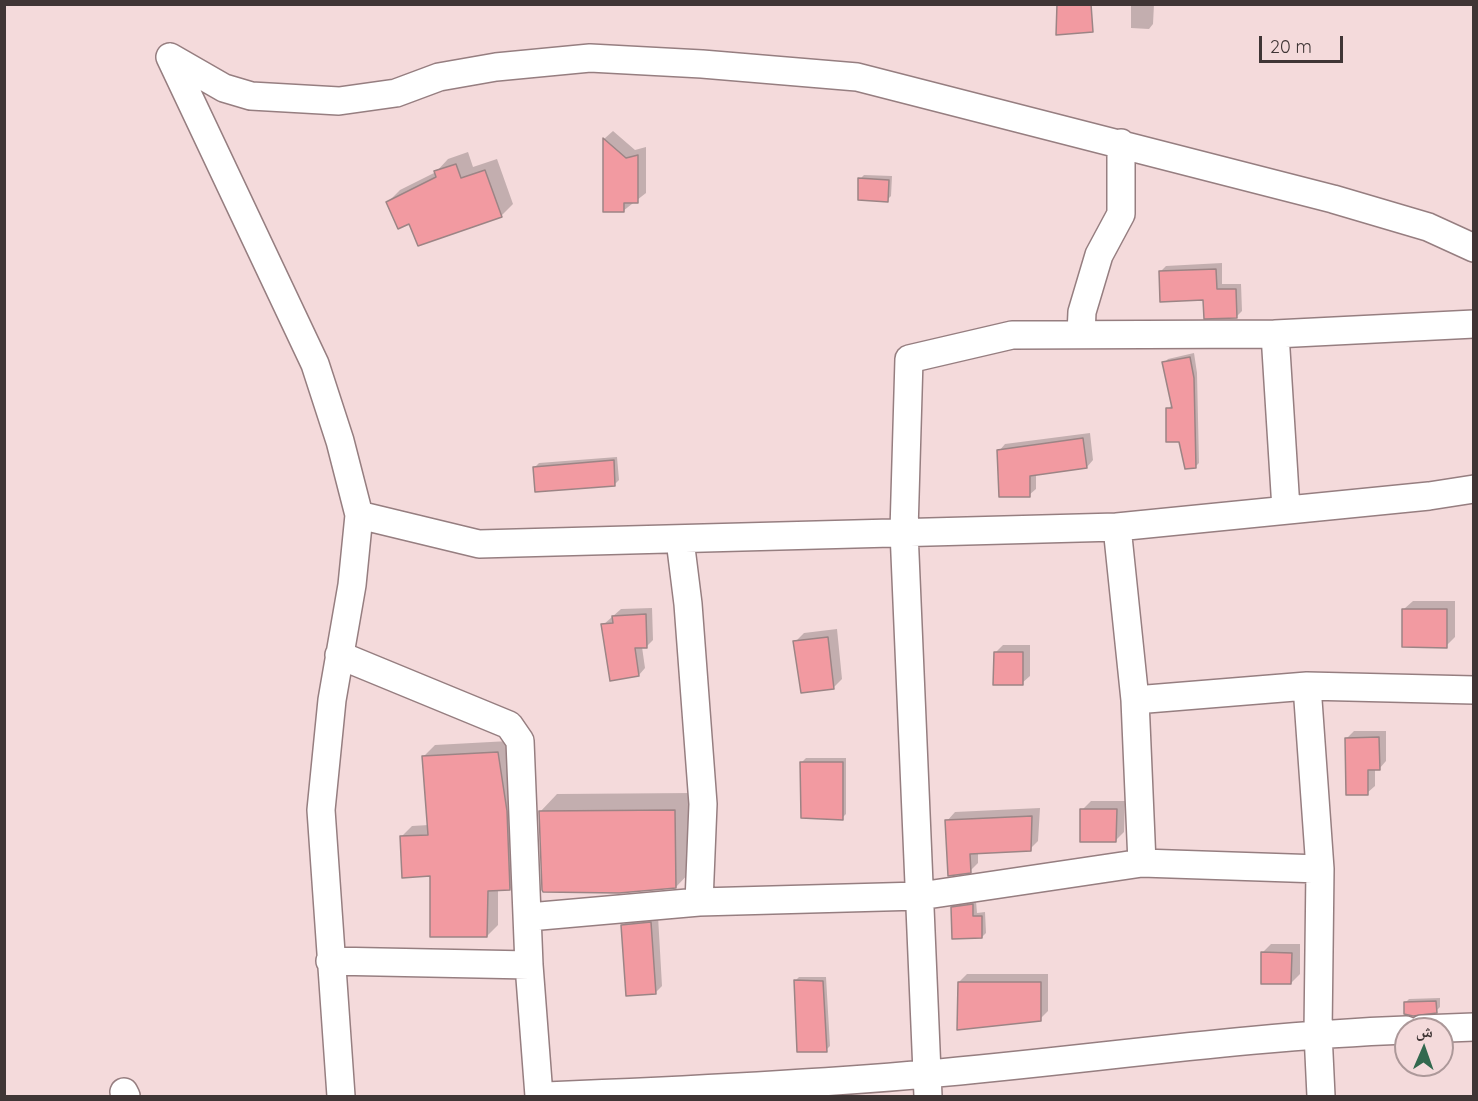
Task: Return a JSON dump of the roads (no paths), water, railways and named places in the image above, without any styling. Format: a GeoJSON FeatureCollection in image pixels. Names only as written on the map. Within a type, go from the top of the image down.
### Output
{"type":"FeatureCollection","features":[{"type":"Feature","properties":{"kind":"street"},"geometry":{"type":"LineString","coordinates":[[341,1096],[321,810],[332,700],[352,585],[359,515],[340,441],[315,364],[170,57],[224,88],[250,96],[339,101],[396,93],[439,77],[496,67],[590,58],[702,63],[857,77],[1121,143],[1418,224],[1473,248]]}},
{"type":"Feature","properties":{"kind":"street"},"geometry":{"type":"LineString","coordinates":[[1081,334],[1082,312],[1099,255],[1121,214],[1121,143]]}},
{"type":"Feature","properties":{"kind":"street"},"geometry":{"type":"LineString","coordinates":[[927,1085],[904,531],[909,359],[1012,335],[1275,334],[1473,324]]}},
{"type":"Feature","properties":{"kind":"street"},"geometry":{"type":"LineString","coordinates":[[1275,334],[1286,509]]}},
{"type":"Feature","properties":{"kind":"street"},"geometry":{"type":"LineString","coordinates":[[359,515],[479,544],[680,540],[904,531],[1118,527],[1429,496],[1473,489]]}},
{"type":"Feature","properties":{"kind":"street"},"geometry":{"type":"LineString","coordinates":[[1118,527],[1135,700],[1142,863]]}},
{"type":"Feature","properties":{"kind":"street"},"geometry":{"type":"LineString","coordinates":[[680,540],[688,604],[703,804],[699,902]]}},
{"type":"Feature","properties":{"kind":"street"},"geometry":{"type":"LineString","coordinates":[[339,655],[509,724],[520,741],[529,917],[529,965],[539,1096]]}},
{"type":"Feature","properties":{"kind":"street"},"geometry":{"type":"LineString","coordinates":[[1135,700],[1307,686],[1473,690]]}},
{"type":"Feature","properties":{"kind":"street"},"geometry":{"type":"LineString","coordinates":[[1307,686],[1320,868],[1318,1033],[1321,1096]]}},
{"type":"Feature","properties":{"kind":"street"},"geometry":{"type":"LineString","coordinates":[[529,917],[699,902],[920,896],[1142,863],[1320,868]]}},
{"type":"Feature","properties":{"kind":"street"},"geometry":{"type":"LineString","coordinates":[[330,961],[529,965]]}},
{"type":"Feature","properties":{"kind":"street"},"geometry":{"type":"LineString","coordinates":[[1454,1028],[1473,1027]]}},
{"type":"Feature","properties":{"kind":"street"},"geometry":{"type":"LineString","coordinates":[[546,1096],[927,1085],[1318,1033],[1394,1030]]}}]}
